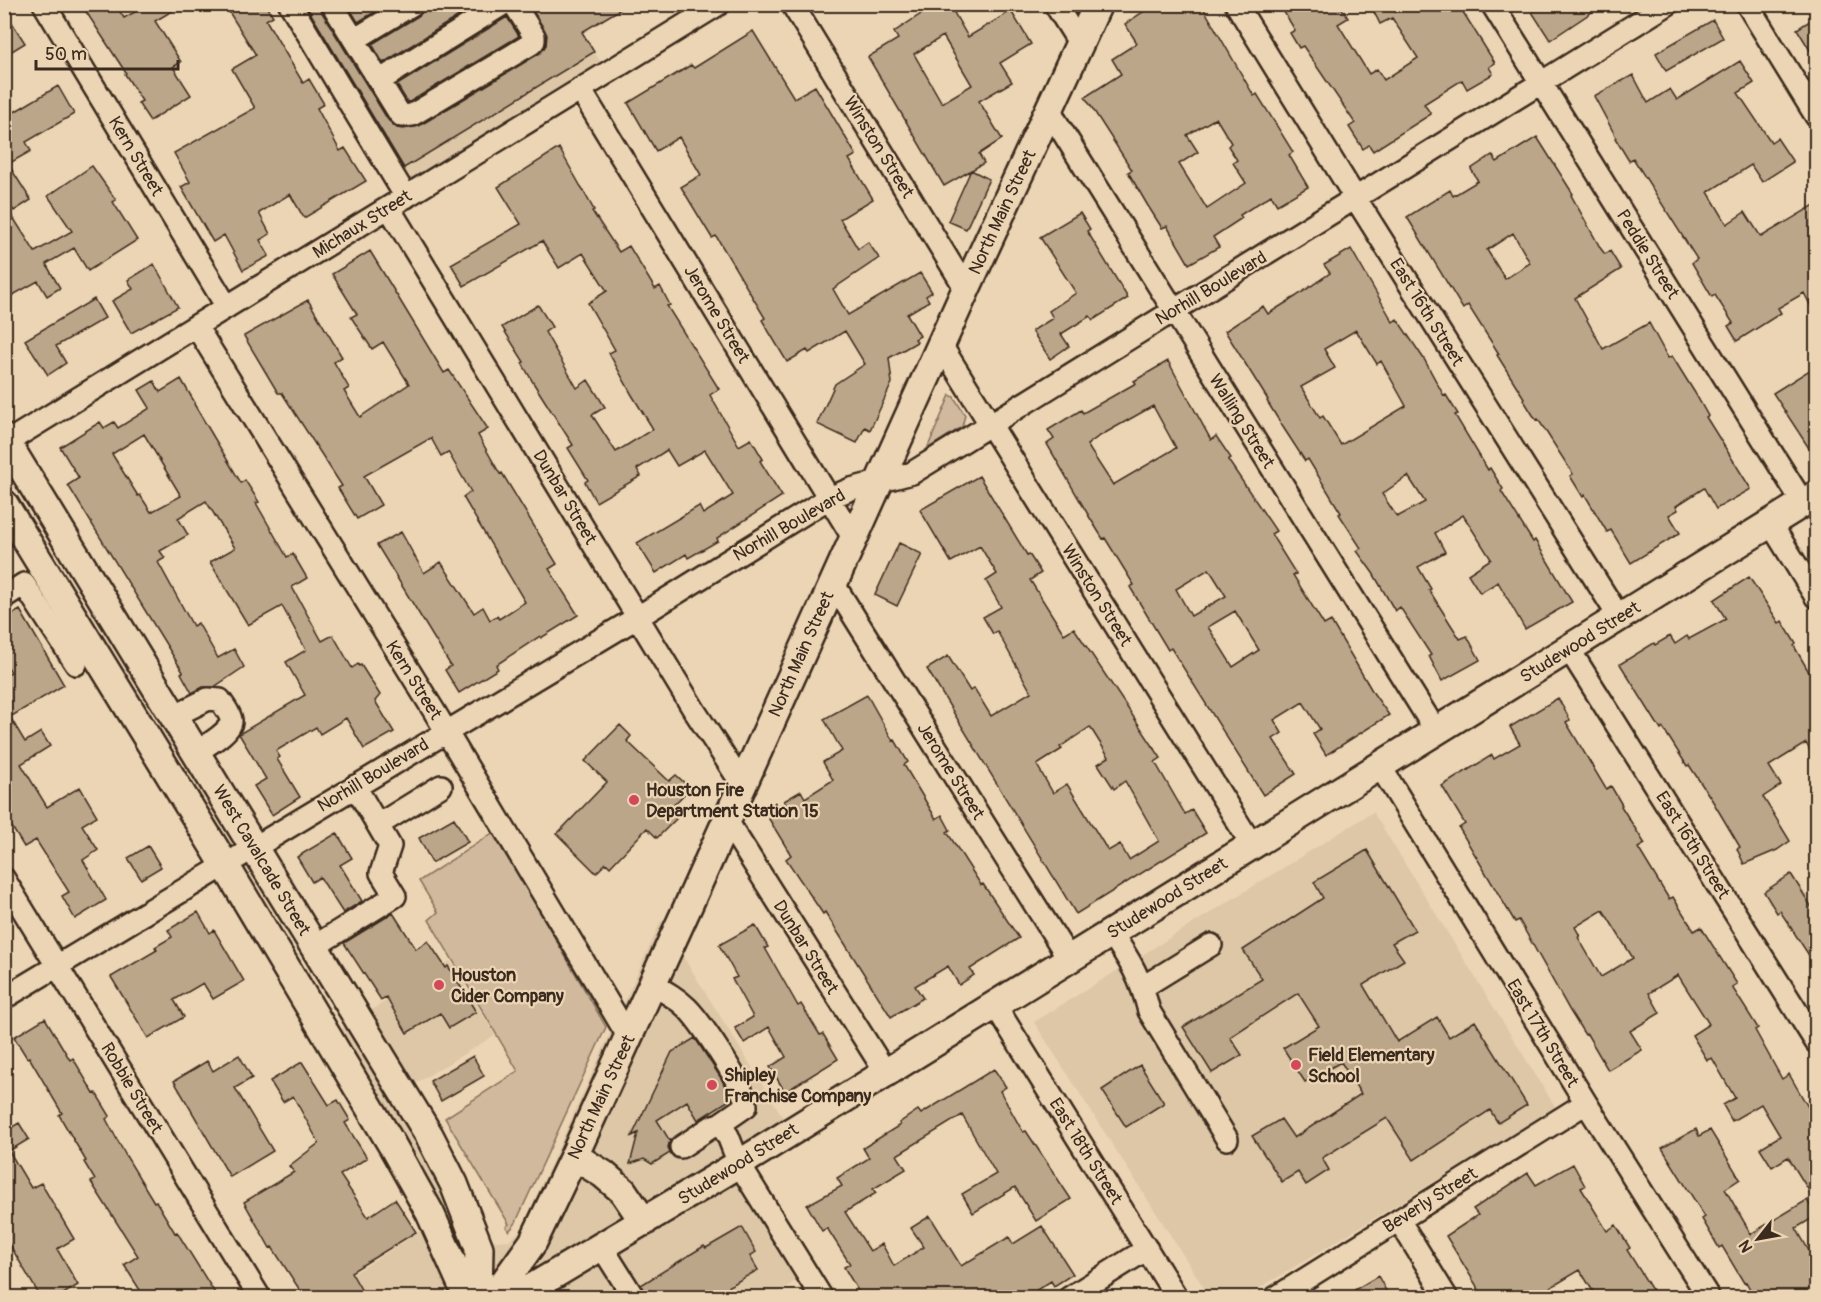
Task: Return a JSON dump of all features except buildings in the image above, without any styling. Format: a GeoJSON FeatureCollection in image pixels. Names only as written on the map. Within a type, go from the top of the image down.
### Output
{"type":"FeatureCollection","features":[{"type":"Feature","properties":{"kind":"main road","name":"North Main Street"},"geometry":{"type":"LineString","coordinates":[[493,1298],[532,1242],[574,1156],[966,289],[1098,4]]}},
{"type":"Feature","properties":{"kind":"main road","name":"West Cavalcade Street"},"geometry":{"type":"LineString","coordinates":[[5,441],[429,1136],[454,1184],[479,1248],[478,1298]]}},
{"type":"Feature","properties":{"kind":"main road","name":"Studewood Street"},"geometry":{"type":"LineString","coordinates":[[515,1298],[739,1164],[1810,499]]}},
{"type":"Feature","properties":{"kind":"main road","name":"West Cavalcade Street"},"geometry":{"type":"LineString","coordinates":[[4,504],[34,578],[225,865],[392,1145],[430,1213],[468,1298]]}},
{"type":"Feature","properties":{"kind":"main road"},"geometry":{"type":"LineString","coordinates":[[574,1156],[603,1174],[623,1191],[644,1222]]}},
{"type":"Feature","properties":{"kind":"street","name":"Kern Street"},"geometry":{"type":"LineString","coordinates":[[44,4],[227,307]]}},
{"type":"Feature","properties":{"kind":"street","name":"Dunbar Street"},"geometry":{"type":"LineString","coordinates":[[290,4],[397,202],[638,617],[742,784]]}},
{"type":"Feature","properties":{"kind":"street"},"geometry":{"type":"LineString","coordinates":[[332,4],[402,116],[412,114],[534,41],[534,36],[514,4]]}},
{"type":"Feature","properties":{"kind":"street"},"geometry":{"type":"LineString","coordinates":[[354,40],[413,4]]}},
{"type":"Feature","properties":{"kind":"street"},"geometry":{"type":"LineString","coordinates":[[379,81],[503,4]]}},
{"type":"Feature","properties":{"kind":"street","name":"Michaux Street"},"geometry":{"type":"LineString","coordinates":[[5,441],[719,4]]}},
{"type":"Feature","properties":{"kind":"street","name":"Winston Street"},"geometry":{"type":"LineString","coordinates":[[792,4],[966,289]]}},
{"type":"Feature","properties":{"kind":"street"},"geometry":{"type":"LineString","coordinates":[[1055,4],[1080,44]]}},
{"type":"Feature","properties":{"kind":"street","name":"East 16th Street"},"geometry":{"type":"LineString","coordinates":[[1236,4],[1619,617]]}},
{"type":"Feature","properties":{"kind":"street","name":"Peddie Street"},"geometry":{"type":"LineString","coordinates":[[1492,4],[1810,499]]}},
{"type":"Feature","properties":{"kind":"street","name":"Norhill Boulevard"},"geometry":{"type":"LineString","coordinates":[[4,998],[638,617],[829,498],[851,489],[912,473],[1668,4]]}},
{"type":"Feature","properties":{"kind":"street"},"geometry":{"type":"LineString","coordinates":[[1747,4],[1816,116]]}},
{"type":"Feature","properties":{"kind":"street","name":"Jerome Street"},"geometry":{"type":"LineString","coordinates":[[580,89],[854,539]]}},
{"type":"Feature","properties":{"kind":"street","name":"Walling Street"},"geometry":{"type":"LineString","coordinates":[[1049,110],[1436,732]]}},
{"type":"Feature","properties":{"kind":"street","name":"Kern Street"},"geometry":{"type":"LineString","coordinates":[[196,326],[446,731],[628,1036]]}},
{"type":"Feature","properties":{"kind":"street","name":"Winston Street"},"geometry":{"type":"LineString","coordinates":[[941,345],[1252,845]]}},
{"type":"Feature","properties":{"kind":"street"},"geometry":{"type":"LineString","coordinates":[[1771,524],[1816,597]]}},
{"type":"Feature","properties":{"kind":"street"},"geometry":{"type":"LineString","coordinates":[[4,597],[34,578]]}},
{"type":"Feature","properties":{"kind":"street","name":"Jerome Street"},"geometry":{"type":"LineString","coordinates":[[833,584],[1069,959]]}},
{"type":"Feature","properties":{"kind":"street"},"geometry":{"type":"LineString","coordinates":[[71,635],[76,664]]}},
{"type":"Feature","properties":{"kind":"street","name":"East 16th Street"},"geometry":{"type":"LineString","coordinates":[[1569,649],[1816,1042]]}},
{"type":"Feature","properties":{"kind":"street"},"geometry":{"type":"LineString","coordinates":[[174,716],[208,699],[220,700],[231,720],[231,725],[196,752]]}},
{"type":"Feature","properties":{"kind":"street","name":"East 17th Street"},"geometry":{"type":"LineString","coordinates":[[1380,766],[1709,1298]]}},
{"type":"Feature","properties":{"kind":"street"},"geometry":{"type":"LineString","coordinates":[[315,946],[395,896],[381,873],[390,846],[355,786]]}},
{"type":"Feature","properties":{"kind":"street"},"geometry":{"type":"LineString","coordinates":[[378,825],[441,786]]}},
{"type":"Feature","properties":{"kind":"street","name":"Dunbar Street"},"geometry":{"type":"LineString","coordinates":[[727,821],[886,1073]]}},
{"type":"Feature","properties":{"kind":"street","name":"Robbie Street"},"geometry":{"type":"LineString","coordinates":[[4,879],[260,1298]]}},
{"type":"Feature","properties":{"kind":"street"},"geometry":{"type":"LineString","coordinates":[[1111,933],[1131,960],[1143,987],[1149,1011],[1227,1139]]}},
{"type":"Feature","properties":{"kind":"street"},"geometry":{"type":"LineString","coordinates":[[1143,987],[1210,945]]}},
{"type":"Feature","properties":{"kind":"street"},"geometry":{"type":"LineString","coordinates":[[653,985],[673,996],[697,1020],[747,1100],[746,1106],[740,1112],[712,1126],[681,1148]]}},
{"type":"Feature","properties":{"kind":"street","name":"East 18th Street"},"geometry":{"type":"LineString","coordinates":[[996,1005],[1177,1298]]}},
{"type":"Feature","properties":{"kind":"street","name":"Beverly Street"},"geometry":{"type":"LineString","coordinates":[[1275,1298],[1586,1102]]}},
{"type":"Feature","properties":{"kind":"street"},"geometry":{"type":"LineString","coordinates":[[720,1124],[728,1136],[739,1164],[822,1298]]}},
{"type":"Feature","properties":{"kind":"street"},"geometry":{"type":"LineString","coordinates":[[1399,1220],[1447,1298]]}},
{"type":"Feature","properties":{"kind":"street"},"geometry":{"type":"LineString","coordinates":[[602,1247],[634,1298]]}},
{"type":"Feature","properties":{"kind":"street"},"geometry":{"type":"LineString","coordinates":[[1069,1298],[1147,1249]]}},
{"type":"Feature","properties":{"kind":"shaded area"},"geometry":{"type":"Polygon","coordinates":[[[296,5],[565,5],[603,66],[406,184],[296,5]]]}},
{"type":"Feature","properties":{"kind":"shaded area"},"geometry":{"type":"Polygon","coordinates":[[[950,395],[954,397],[965,415],[962,427],[927,449],[950,395]]]}},
{"type":"Feature","properties":{"kind":"shaded area","name":"Field Elementary School"},"geometry":{"type":"Polygon","coordinates":[[[1373,812],[1556,1108],[1245,1297],[1210,1297],[1034,1022],[1373,812]]]}},
{"type":"Feature","properties":{"kind":"shaded area"},"geometry":{"type":"Polygon","coordinates":[[[494,832],[606,1027],[515,1224],[509,1231],[506,1227],[509,1224],[445,1118],[518,1071],[429,920],[438,912],[419,881],[494,832]]]}},
{"type":"Feature","properties":{"kind":"shaded area"},"geometry":{"type":"Polygon","coordinates":[[[661,921],[784,1119],[721,1158],[797,1280],[770,1298],[316,1298],[425,1228],[319,1043],[450,961],[495,1035],[413,1085],[490,1239],[510,1240],[521,1230],[661,921]]]}},
{"type":"Feature","properties":{"kind":"place","name":"Houston Fire Department Station 15"},"geometry":{"type":"Point","coordinates":[634,800]}},
{"type":"Feature","properties":{"kind":"place","name":"Houston Cider Company"},"geometry":{"type":"Point","coordinates":[439,985]}},
{"type":"Feature","properties":{"kind":"place","name":"Field Elementary School"},"geometry":{"type":"Point","coordinates":[1296,1065]}},
{"type":"Feature","properties":{"kind":"place","name":"Shipley Franchise Company"},"geometry":{"type":"Point","coordinates":[712,1085]}}]}
